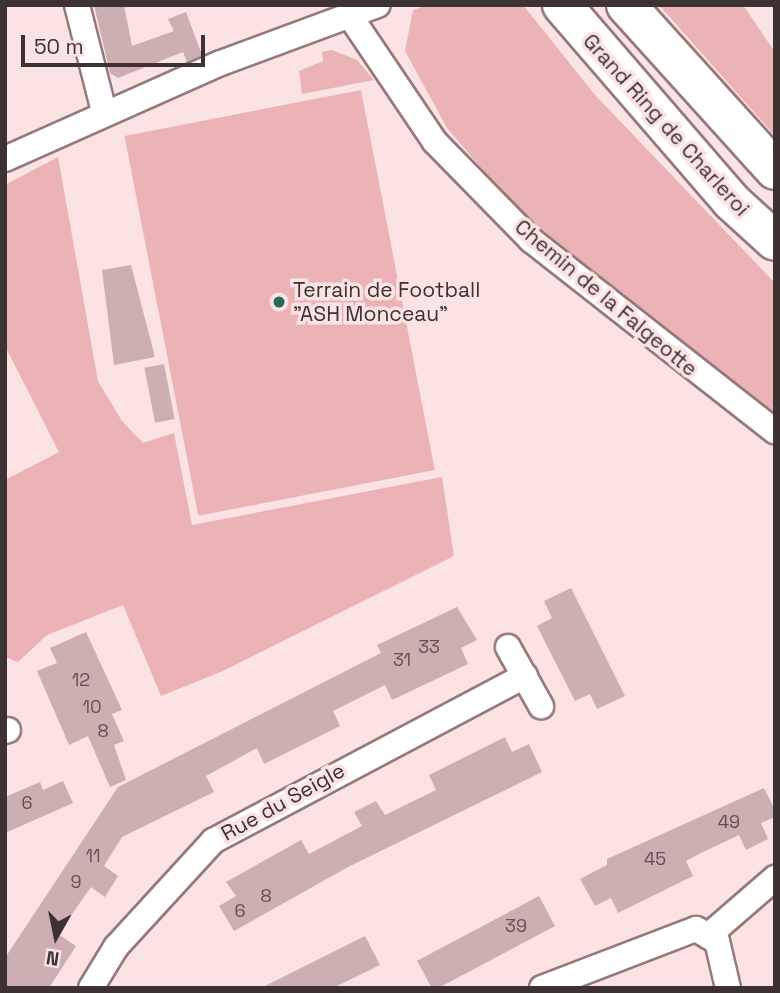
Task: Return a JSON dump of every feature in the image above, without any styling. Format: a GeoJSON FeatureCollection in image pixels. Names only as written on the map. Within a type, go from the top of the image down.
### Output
{"type":"FeatureCollection","features":[{"type":"Feature","properties":{"kind":"highway","name":"Grand Ring de Charleroi"},"geometry":{"type":"LineString","coordinates":[[562,5],[731,201],[775,242]]}},
{"type":"Feature","properties":{"kind":"highway"},"geometry":{"type":"LineString","coordinates":[[626,5],[775,170]]}},
{"type":"Feature","properties":{"kind":"street"},"geometry":{"type":"LineString","coordinates":[[77,5],[104,112]]}},
{"type":"Feature","properties":{"kind":"street"},"geometry":{"type":"LineString","coordinates":[[5,159],[104,112],[378,5]]}},
{"type":"Feature","properties":{"kind":"street","name":"Chemin de la Falgeotte"},"geometry":{"type":"LineString","coordinates":[[350,16],[435,142],[531,240],[775,431]]}},
{"type":"Feature","properties":{"kind":"street"},"geometry":{"type":"LineString","coordinates":[[508,647],[541,706]]}},
{"type":"Feature","properties":{"kind":"street","name":"Rue du Seigle"},"geometry":{"type":"LineString","coordinates":[[91,988],[124,938],[213,841],[524,676]]}},
{"type":"Feature","properties":{"kind":"street"},"geometry":{"type":"LineString","coordinates":[[708,936],[775,878]]}},
{"type":"Feature","properties":{"kind":"street"},"geometry":{"type":"LineString","coordinates":[[542,988],[696,929],[717,941],[729,988]]}},
{"type":"Feature","properties":{"kind":"shaded area"},"geometry":{"type":"Polygon","coordinates":[[[428,5],[523,5],[595,95],[775,283],[775,417],[537,233],[447,128],[405,51],[413,10],[428,5]]]}},
{"type":"Feature","properties":{"kind":"shaded area"},"geometry":{"type":"Polygon","coordinates":[[[659,5],[743,5],[775,52],[775,136],[659,5]]]}},
{"type":"Feature","properties":{"kind":"shaded area"},"geometry":{"type":"Polygon","coordinates":[[[332,50],[357,60],[374,80],[302,94],[299,71],[323,61],[322,52],[332,50]]]}},
{"type":"Feature","properties":{"kind":"shaded area","name":"Terrain de Football \"ASH Monceau\""},"geometry":{"type":"Polygon","coordinates":[[[361,90],[435,470],[198,516],[124,136],[361,90]]]}},
{"type":"Feature","properties":{"kind":"shaded area"},"geometry":{"type":"Polygon","coordinates":[[[58,157],[98,381],[122,421],[143,443],[174,433],[192,525],[442,477],[454,556],[223,671],[161,696],[123,605],[47,635],[18,662],[5,657],[5,480],[59,452],[5,346],[5,185],[58,157]]]}},
{"type":"Feature","properties":{"kind":"building"},"geometry":{"type":"Polygon","coordinates":[[[94,5],[124,5],[132,46],[174,31],[168,19],[186,12],[202,55],[187,62],[183,52],[118,78],[110,73],[94,5]]]}},
{"type":"Feature","properties":{"kind":"building"},"geometry":{"type":"Polygon","coordinates":[[[131,265],[155,357],[114,365],[102,270],[131,265]]]}},
{"type":"Feature","properties":{"kind":"building"},"geometry":{"type":"Polygon","coordinates":[[[164,364],[175,419],[155,423],[144,368],[164,364]]]}},
{"type":"Feature","properties":{"kind":"building"},"geometry":{"type":"Polygon","coordinates":[[[571,588],[625,696],[597,709],[590,694],[575,701],[537,626],[552,618],[544,601],[571,588]]]}},
{"type":"Feature","properties":{"kind":"building"},"geometry":{"type":"Polygon","coordinates":[[[457,607],[477,640],[461,648],[468,664],[392,700],[385,685],[333,711],[340,726],[264,764],[257,748],[206,776],[214,792],[122,837],[104,866],[118,876],[105,897],[91,887],[58,934],[76,946],[49,988],[5,988],[5,958],[118,787],[381,653],[377,645],[457,607]]]}},
{"type":"Feature","properties":{"kind":"building"},"geometry":{"type":"Polygon","coordinates":[[[86,632],[122,710],[112,714],[124,741],[114,745],[126,780],[110,787],[88,736],[69,745],[37,671],[57,663],[50,648],[86,632]]]}},
{"type":"Feature","properties":{"kind":"building"},"geometry":{"type":"Polygon","coordinates":[[[505,737],[512,752],[529,744],[542,772],[348,867],[234,931],[219,906],[236,896],[226,882],[301,840],[309,854],[362,826],[354,812],[376,801],[385,815],[436,790],[429,775],[505,737]]]}},
{"type":"Feature","properties":{"kind":"building"},"geometry":{"type":"Polygon","coordinates":[[[63,781],[73,803],[5,833],[5,797],[40,782],[43,790],[63,781]]]}},
{"type":"Feature","properties":{"kind":"building"},"geometry":{"type":"Polygon","coordinates":[[[764,788],[775,810],[775,817],[761,823],[768,839],[746,850],[739,835],[703,852],[686,861],[693,876],[618,913],[611,898],[595,906],[580,879],[607,865],[607,859],[764,788]]]}},
{"type":"Feature","properties":{"kind":"building"},"geometry":{"type":"Polygon","coordinates":[[[539,896],[555,926],[438,988],[432,988],[417,961],[539,896]]]}},
{"type":"Feature","properties":{"kind":"building"},"geometry":{"type":"Polygon","coordinates":[[[365,936],[380,965],[333,988],[261,988],[365,936]]]}},
{"type":"Feature","properties":{"kind":"place","name":"Terrain de Football \"ASH Monceau\""},"geometry":{"type":"Point","coordinates":[279,302]}}]}
